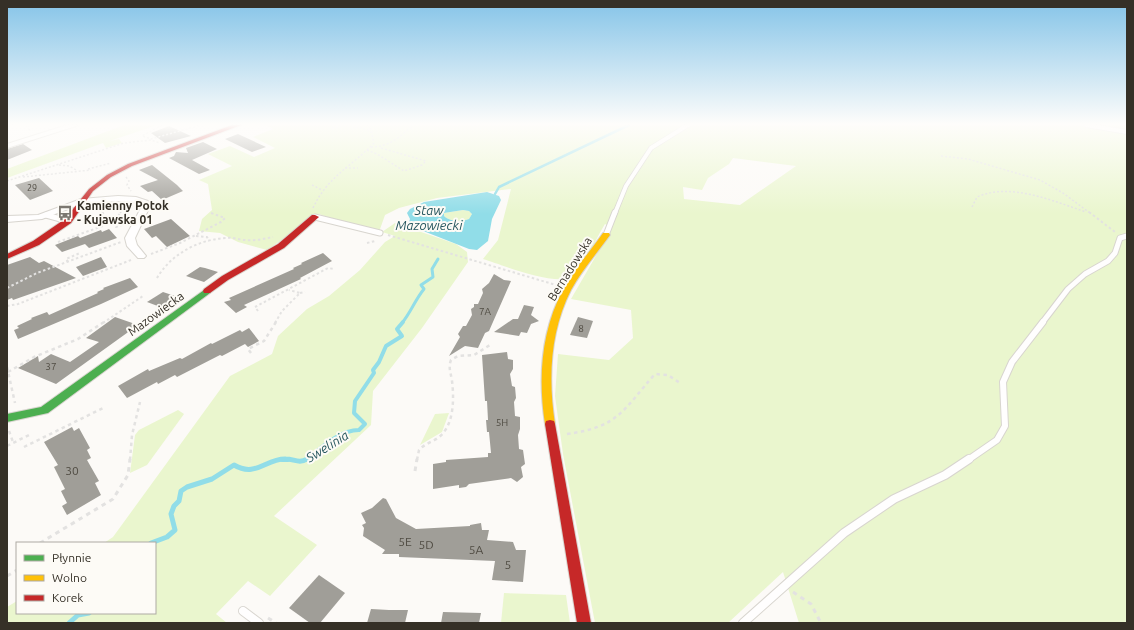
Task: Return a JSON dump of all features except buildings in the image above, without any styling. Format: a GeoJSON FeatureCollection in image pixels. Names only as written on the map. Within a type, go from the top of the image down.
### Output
{"type":"FeatureCollection","features":[{"type":"Feature","properties":{"kind":"street"},"geometry":{"type":"LineString","coordinates":[[7,257],[36,243],[68,221],[84,202],[91,190],[109,176],[130,165],[160,154]]}},
{"type":"Feature","properties":{"kind":"street"},"geometry":{"type":"LineString","coordinates":[[7,219],[46,215],[84,202],[144,202],[146,206],[130,238],[132,246],[141,256]]}},
{"type":"Feature","properties":{"kind":"street","name":"Mazowiecka"},"geometry":{"type":"LineString","coordinates":[[7,418],[44,410],[225,278],[281,246],[315,217]]}},
{"type":"Feature","properties":{"kind":"street","name":"Bernadowska"},"geometry":{"type":"LineString","coordinates":[[584,623],[546,402],[550,337],[557,312],[568,289],[606,235]]}},
{"type":"Feature","properties":{"kind":"lane","name":"Bernadowska"},"geometry":{"type":"LineString","coordinates":[[606,235],[626,186],[646,154]]}},
{"type":"Feature","properties":{"kind":"lane"},"geometry":{"type":"LineString","coordinates":[[46,215],[68,221]]}},
{"type":"Feature","properties":{"kind":"lane"},"geometry":{"type":"LineString","coordinates":[[315,217],[380,233]]}},
{"type":"Feature","properties":{"kind":"lane"},"geometry":{"type":"LineString","coordinates":[[743,623],[844,533],[894,499],[945,475],[997,440],[1004,426],[1003,382],[1012,362],[1068,289],[1086,274],[1108,261],[1115,253],[1120,238],[1127,236]]}},
{"type":"Feature","properties":{"kind":"lane"},"geometry":{"type":"LineString","coordinates":[[243,611],[259,623]]}},
{"type":"Feature","properties":{"kind":"path"},"geometry":{"type":"LineString","coordinates":[[7,181],[87,154]]}},
{"type":"Feature","properties":{"kind":"path"},"geometry":{"type":"LineString","coordinates":[[315,217],[311,212],[322,190],[328,182],[361,154]]}},
{"type":"Feature","properties":{"kind":"path"},"geometry":{"type":"LineString","coordinates":[[379,154],[404,171],[426,161],[403,154]]}},
{"type":"Feature","properties":{"kind":"path"},"geometry":{"type":"LineString","coordinates":[[940,156],[968,159],[1040,180],[1063,193],[1089,214],[1113,228],[1120,238]]}},
{"type":"Feature","properties":{"kind":"path"},"geometry":{"type":"LineString","coordinates":[[58,165],[68,166],[77,171]]}},
{"type":"Feature","properties":{"kind":"path"},"geometry":{"type":"LineString","coordinates":[[344,168],[358,168]]}},
{"type":"Feature","properties":{"kind":"path"},"geometry":{"type":"LineString","coordinates":[[19,177],[91,170]]}},
{"type":"Feature","properties":{"kind":"path"},"geometry":{"type":"LineString","coordinates":[[118,216],[130,202],[133,194],[127,185],[129,181],[124,175]]}},
{"type":"Feature","properties":{"kind":"path"},"geometry":{"type":"LineString","coordinates":[[312,185],[322,190]]}},
{"type":"Feature","properties":{"kind":"path"},"geometry":{"type":"LineString","coordinates":[[972,207],[975,197],[986,191],[995,190],[1050,200],[1089,214]]}},
{"type":"Feature","properties":{"kind":"path"},"geometry":{"type":"LineString","coordinates":[[98,207],[116,227],[127,223]]}},
{"type":"Feature","properties":{"kind":"path"},"geometry":{"type":"LineString","coordinates":[[153,254],[221,222],[225,218],[211,213]]}},
{"type":"Feature","properties":{"kind":"path"},"geometry":{"type":"LineString","coordinates":[[52,244],[111,223]]}},
{"type":"Feature","properties":{"kind":"path"},"geometry":{"type":"LineString","coordinates":[[195,235],[207,237],[209,241]]}},
{"type":"Feature","properties":{"kind":"path"},"geometry":{"type":"LineString","coordinates":[[391,236],[476,260],[568,289]]}},
{"type":"Feature","properties":{"kind":"path"},"geometry":{"type":"LineString","coordinates":[[157,278],[162,269],[172,259],[209,241],[232,237],[245,240],[276,237]]}},
{"type":"Feature","properties":{"kind":"path"},"geometry":{"type":"LineString","coordinates":[[7,288],[130,238]]}},
{"type":"Feature","properties":{"kind":"path"},"geometry":{"type":"LineString","coordinates":[[68,262],[66,259],[80,253]]}},
{"type":"Feature","properties":{"kind":"path"},"geometry":{"type":"LineString","coordinates":[[7,306],[18,304],[129,260]]}},
{"type":"Feature","properties":{"kind":"path"},"geometry":{"type":"LineString","coordinates":[[258,311],[255,307],[328,268],[334,269]]}},
{"type":"Feature","properties":{"kind":"path"},"geometry":{"type":"LineString","coordinates":[[289,290],[300,293],[305,292]]}},
{"type":"Feature","properties":{"kind":"path"},"geometry":{"type":"LineString","coordinates":[[251,353],[248,350],[264,341],[282,310],[300,293]]}},
{"type":"Feature","properties":{"kind":"path"},"geometry":{"type":"LineString","coordinates":[[8,372],[34,357],[78,339],[143,296]]}},
{"type":"Feature","properties":{"kind":"path"},"geometry":{"type":"LineString","coordinates":[[415,471],[419,450],[431,440],[444,433],[450,421],[452,412],[452,383],[448,372],[451,360],[458,356],[474,355],[490,345]]}},
{"type":"Feature","properties":{"kind":"path"},"geometry":{"type":"LineString","coordinates":[[7,367],[15,405]]}},
{"type":"Feature","properties":{"kind":"path"},"geometry":{"type":"LineString","coordinates":[[551,435],[578,433],[600,429],[613,421],[626,410],[655,374],[668,375],[680,383]]}},
{"type":"Feature","properties":{"kind":"path"},"geometry":{"type":"LineString","coordinates":[[42,542],[113,499],[128,475],[132,435],[140,402]]}},
{"type":"Feature","properties":{"kind":"path"},"geometry":{"type":"LineString","coordinates":[[24,447],[103,408]]}},
{"type":"Feature","properties":{"kind":"path"},"geometry":{"type":"LineString","coordinates":[[7,446],[29,435]]}},
{"type":"Feature","properties":{"kind":"path"},"geometry":{"type":"LineString","coordinates":[[7,576],[16,571]]}},
{"type":"Feature","properties":{"kind":"path"},"geometry":{"type":"LineString","coordinates":[[783,586],[811,604],[821,623]]}},
{"type":"Feature","properties":{"kind":"green space"},"geometry":{"type":"Polygon","coordinates":[[[46,154],[72,154],[7,178],[7,169],[46,154]]]}},
{"type":"Feature","properties":{"kind":"green space"},"geometry":{"type":"Polygon","coordinates":[[[209,154],[248,154],[254,157],[260,154],[1127,154],[1127,623],[799,623],[783,572],[728,623],[595,623],[563,454],[555,396],[558,354],[609,360],[633,338],[631,310],[571,299],[612,228],[605,224],[578,271],[575,275],[568,279],[545,278],[483,259],[498,240],[511,189],[437,198],[399,208],[385,215],[379,232],[319,214],[267,250],[238,242],[220,233],[199,231],[202,219],[212,210],[208,184],[199,180],[232,166],[209,154]],[[733,158],[729,164],[708,178],[702,190],[683,187],[684,199],[740,205],[796,166],[733,158]]]}},
{"type":"Feature","properties":{"kind":"green space"},"geometry":{"type":"Polygon","coordinates":[[[463,210],[469,211],[472,214],[469,219],[456,221],[444,216],[444,213],[463,210]]]}},
{"type":"Feature","properties":{"kind":"green space"},"geometry":{"type":"Polygon","coordinates":[[[395,223],[456,244],[467,252],[468,262],[422,328],[373,391],[371,425],[274,516],[317,545],[270,596],[248,581],[216,614],[227,623],[7,623],[7,607],[16,602],[16,614],[156,614],[156,542],[106,542],[113,537],[230,376],[272,354],[278,336],[307,309],[329,296],[360,270],[385,242],[395,236],[382,232],[395,223]]]}},
{"type":"Feature","properties":{"kind":"green space"},"geometry":{"type":"Polygon","coordinates":[[[178,410],[184,414],[147,465],[130,473],[135,435],[139,430],[178,410]]]}},
{"type":"Feature","properties":{"kind":"green space"},"geometry":{"type":"Polygon","coordinates":[[[449,413],[442,432],[420,445],[435,414],[449,413]]]}},
{"type":"Feature","properties":{"kind":"green space"},"geometry":{"type":"Polygon","coordinates":[[[504,593],[566,595],[570,623],[501,623],[504,593]]]}},
{"type":"Feature","properties":{"kind":"water","name":"Staw Mazowiecki"},"geometry":{"type":"Polygon","coordinates":[[[487,192],[499,196],[501,200],[492,219],[488,241],[477,250],[469,249],[408,225],[410,219],[407,213],[410,209],[424,202],[487,192]],[[463,210],[444,213],[444,216],[456,221],[463,221],[469,219],[472,214],[469,211],[463,210]]]}},
{"type":"Feature","properties":{"kind":"waterway","name":"Swelinia"},"geometry":{"type":"LineString","coordinates":[[495,194],[499,187],[567,154]]}},
{"type":"Feature","properties":{"kind":"waterway","name":"Swelinia"},"geometry":{"type":"LineString","coordinates":[[402,323],[424,289],[421,285],[433,277],[432,269],[438,259]]}},
{"type":"Feature","properties":{"kind":"waterway","name":"Swelinia"},"geometry":{"type":"LineString","coordinates":[[306,460],[337,436],[359,430],[365,424],[354,413],[355,401],[374,373],[373,370],[379,362],[386,346],[402,336],[397,329],[403,322]]}},
{"type":"Feature","properties":{"kind":"waterway","name":"Swelinia"},"geometry":{"type":"LineString","coordinates":[[154,542],[167,537],[175,530],[171,514],[174,506],[179,501],[181,491],[187,487],[212,479],[234,465],[242,468],[255,469],[273,461],[289,459],[299,461],[307,459]]}},
{"type":"Feature","properties":{"kind":"waterway","name":"Swelinia"},"geometry":{"type":"LineString","coordinates":[[282,460],[288,460]]}},
{"type":"Feature","properties":{"kind":"waterway","name":"Swelinia"},"geometry":{"type":"LineString","coordinates":[[69,623],[78,615],[84,614]]}},
{"type":"Feature","properties":{"kind":"traffic: fast"},"geometry":{"type":"LineString","coordinates":[[7,418],[44,410],[207,291]]}},
{"type":"Feature","properties":{"kind":"traffic: slow"},"geometry":{"type":"LineString","coordinates":[[550,424],[546,390],[546,373],[550,338],[554,321],[567,290],[606,235]]}},
{"type":"Feature","properties":{"kind":"traffic: jam"},"geometry":{"type":"LineString","coordinates":[[7,257],[36,243],[68,221],[91,190],[109,176],[130,165],[159,154]]}},
{"type":"Feature","properties":{"kind":"traffic: jam"},"geometry":{"type":"LineString","coordinates":[[207,291],[225,278],[281,246],[315,217]]}},
{"type":"Feature","properties":{"kind":"traffic: jam"},"geometry":{"type":"LineString","coordinates":[[550,424],[584,623]]}},
{"type":"Feature","properties":{"kind":"place","name":"Kamienny Potok - Kujawska 01"},"geometry":{"type":"Point","coordinates":[65,213]}}]}
